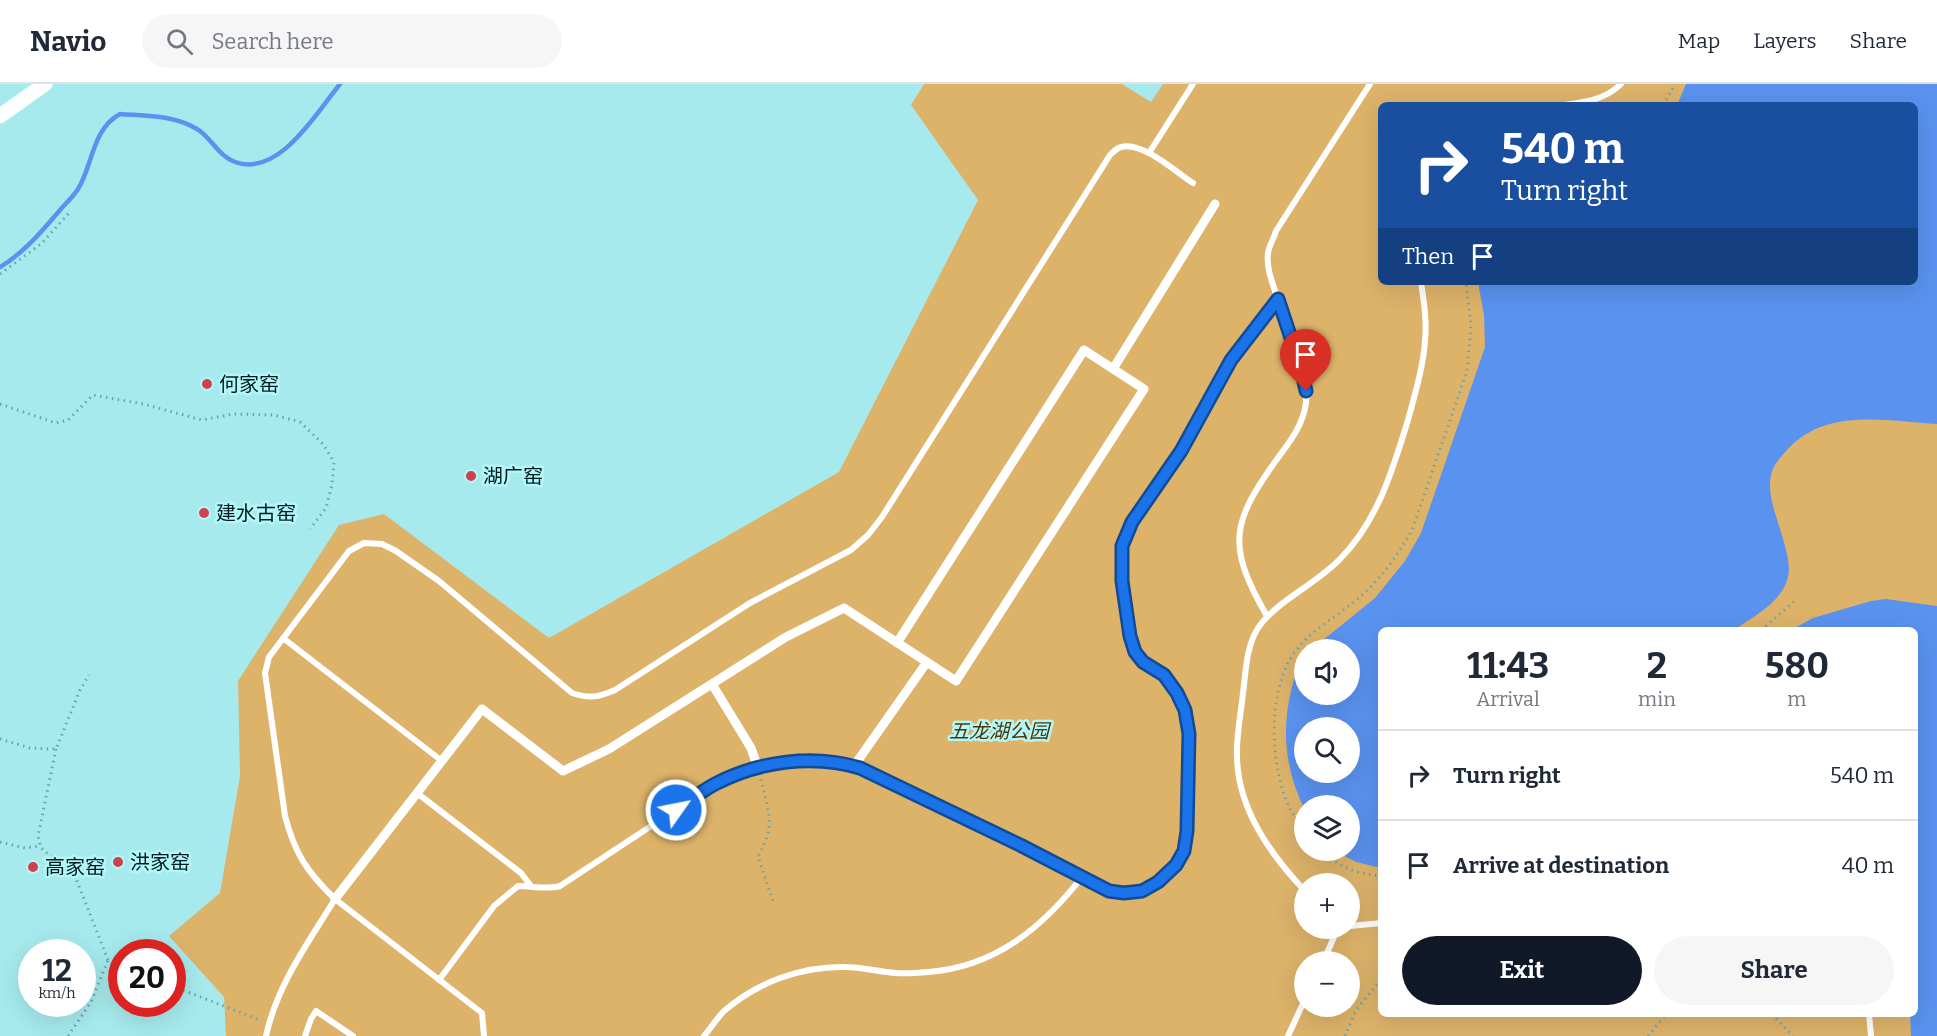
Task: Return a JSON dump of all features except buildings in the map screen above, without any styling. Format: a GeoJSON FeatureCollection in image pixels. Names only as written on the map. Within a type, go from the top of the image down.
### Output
{"type":"FeatureCollection","features":[{"type":"Feature","properties":{"kind":"street"},"geometry":{"type":"LineString","coordinates":[[0,116],[45,84]]}},
{"type":"Feature","properties":{"kind":"street"},"geometry":{"type":"LineString","coordinates":[[1113,369],[1215,204]]}},
{"type":"Feature","properties":{"kind":"street"},"geometry":{"type":"LineString","coordinates":[[335,899],[482,709],[563,771],[609,749],[786,637],[844,608],[897,643],[956,681],[1143,388],[1084,350],[897,643]]}},
{"type":"Feature","properties":{"kind":"street"},"geometry":{"type":"LineString","coordinates":[[854,766],[927,662]]}},
{"type":"Feature","properties":{"kind":"street"},"geometry":{"type":"LineString","coordinates":[[712,684],[751,748],[758,768]]}},
{"type":"Feature","properties":{"kind":"lane"},"geometry":{"type":"LineString","coordinates":[[1149,153],[1192,84]]}},
{"type":"Feature","properties":{"kind":"lane"},"geometry":{"type":"LineString","coordinates":[[1267,616],[1241,560],[1240,529],[1247,505],[1258,486],[1297,432],[1306,403],[1304,380],[1270,276],[1268,253],[1276,231],[1370,84]]}},
{"type":"Feature","properties":{"kind":"lane"},"geometry":{"type":"LineString","coordinates":[[1583,102],[1596,100],[1611,93],[1621,84]]}},
{"type":"Feature","properties":{"kind":"lane"},"geometry":{"type":"LineString","coordinates":[[484,1036],[482,1012],[335,899],[314,879],[301,858],[285,816],[265,673],[269,657],[350,551],[364,543],[382,544],[396,551],[440,581],[572,693],[586,698],[600,697],[615,690],[750,603],[851,550],[868,535],[882,517],[1110,155],[1120,147],[1133,146],[1149,153],[1192,183]]}},
{"type":"Feature","properties":{"kind":"lane"},"geometry":{"type":"LineString","coordinates":[[1294,879],[1258,830],[1246,805],[1239,775],[1237,741],[1249,648],[1257,630],[1267,616],[1319,579],[1343,556],[1364,528],[1382,496],[1396,460],[1421,371],[1426,321],[1421,285]]}},
{"type":"Feature","properties":{"kind":"lane"},"geometry":{"type":"LineString","coordinates":[[440,980],[494,906],[518,886],[548,889],[560,886],[715,784],[771,764],[815,760],[837,761],[854,766],[1020,845],[1109,891],[1124,893],[1142,891],[1158,882],[1176,865],[1184,851],[1187,831],[1189,734],[1185,710],[1177,693],[1164,675],[1143,662],[1135,652],[1130,636],[1122,581],[1122,546],[1132,522],[1181,451],[1231,360],[1278,299]]}},
{"type":"Feature","properties":{"kind":"lane"},"geometry":{"type":"LineString","coordinates":[[283,638],[442,761]]}},
{"type":"Feature","properties":{"kind":"lane"},"geometry":{"type":"LineString","coordinates":[[417,793],[521,873],[531,886]]}},
{"type":"Feature","properties":{"kind":"lane"},"geometry":{"type":"LineString","coordinates":[[704,1036],[723,1012],[751,992],[783,976],[816,968],[837,967],[897,973],[930,972],[970,963],[997,952],[1028,934],[1059,905],[1082,877]]}},
{"type":"Feature","properties":{"kind":"lane"},"geometry":{"type":"LineString","coordinates":[[266,1036],[285,982],[335,899]]}},
{"type":"Feature","properties":{"kind":"lane"},"geometry":{"type":"LineString","coordinates":[[1360,925],[1378,923]]}},
{"type":"Feature","properties":{"kind":"lane"},"geometry":{"type":"LineString","coordinates":[[305,1036],[310,1018],[316,1011],[353,1036]]}},
{"type":"Feature","properties":{"kind":"lane"},"geometry":{"type":"LineString","coordinates":[[1288,1036],[1297,1017]]}},
{"type":"Feature","properties":{"kind":"lane"},"geometry":{"type":"LineString","coordinates":[[1869,1017],[1871,1036]]}},
{"type":"Feature","properties":{"kind":"path"},"geometry":{"type":"LineString","coordinates":[[1666,102],[1675,84]]}},
{"type":"Feature","properties":{"kind":"path"},"geometry":{"type":"LineString","coordinates":[[0,274],[41,244],[69,213]]}},
{"type":"Feature","properties":{"kind":"path"},"geometry":{"type":"LineString","coordinates":[[1294,815],[1277,766],[1275,712],[1283,675],[1299,647],[1356,601],[1383,573],[1412,530],[1467,370],[1471,326],[1466,285]]}},
{"type":"Feature","properties":{"kind":"path"},"geometry":{"type":"LineString","coordinates":[[0,404],[56,423],[68,420],[93,395],[143,404],[202,420],[233,414],[274,415],[300,422],[323,444],[334,462],[332,485],[326,508],[310,529]]}},
{"type":"Feature","properties":{"kind":"path"},"geometry":{"type":"LineString","coordinates":[[1765,627],[1795,601]]}},
{"type":"Feature","properties":{"kind":"path"},"geometry":{"type":"LineString","coordinates":[[68,1036],[91,1002],[108,960],[75,876],[40,846],[39,836],[56,749],[80,690],[89,675]]}},
{"type":"Feature","properties":{"kind":"path"},"geometry":{"type":"LineString","coordinates":[[0,739],[30,748],[56,749]]}},
{"type":"Feature","properties":{"kind":"path"},"geometry":{"type":"LineString","coordinates":[[758,768],[770,826],[766,841],[758,856],[773,902]]}},
{"type":"Feature","properties":{"kind":"path"},"geometry":{"type":"LineString","coordinates":[[0,842],[25,848],[40,846]]}},
{"type":"Feature","properties":{"kind":"path"},"geometry":{"type":"LineString","coordinates":[[1335,861],[1341,866],[1378,876]]}},
{"type":"Feature","properties":{"kind":"path"},"geometry":{"type":"LineString","coordinates":[[1344,1036],[1356,1010],[1378,982]]}},
{"type":"Feature","properties":{"kind":"path"},"geometry":{"type":"LineString","coordinates":[[186,991],[269,1023]]}},
{"type":"Feature","properties":{"kind":"path"},"geometry":{"type":"LineString","coordinates":[[1648,1036],[1664,1017]]}},
{"type":"Feature","properties":{"kind":"path"},"geometry":{"type":"LineString","coordinates":[[1775,1017],[1793,1036]]}},
{"type":"Feature","properties":{"kind":"green space","name":"五龙湖公园"},"geometry":{"type":"Polygon","coordinates":[[[924,84],[1122,84],[1151,102],[1163,84],[1937,84],[1937,1036],[226,1036],[224,997],[186,955],[186,939],[172,939],[169,936],[220,893],[240,776],[238,681],[339,525],[384,514],[549,638],[839,472],[978,200],[911,105],[924,84]]]}},
{"type":"Feature","properties":{"kind":"water"},"geometry":{"type":"Polygon","coordinates":[[[1686,84],[1937,84],[1937,424],[1877,420],[1837,422],[1802,437],[1786,451],[1772,471],[1770,489],[1786,548],[1788,577],[1785,586],[1774,601],[1738,627],[1378,627],[1378,867],[1354,861],[1360,861],[1360,795],[1299,795],[1293,781],[1287,752],[1286,722],[1291,691],[1294,681],[1294,705],[1360,705],[1360,639],[1324,639],[1375,598],[1405,561],[1421,533],[1485,347],[1484,315],[1479,285],[1918,285],[1918,102],[1678,102],[1686,84]]]}},
{"type":"Feature","properties":{"kind":"water"},"geometry":{"type":"Polygon","coordinates":[[[1886,599],[1937,606],[1937,1036],[1911,1036],[1910,1017],[1918,1017],[1918,627],[1796,627],[1813,618],[1871,601],[1886,599]]]}},
{"type":"Feature","properties":{"kind":"waterway"},"geometry":{"type":"LineString","coordinates":[[0,267],[32,241],[74,195],[83,180],[98,138],[111,121],[120,114],[159,117],[188,124],[202,132],[229,159],[251,164],[267,160],[295,140],[340,84]]}},
{"type":"Feature","properties":{"kind":"place","name":"何家窑"},"geometry":{"type":"Point","coordinates":[207,384]}},
{"type":"Feature","properties":{"kind":"place","name":"湖广窑"},"geometry":{"type":"Point","coordinates":[471,476]}},
{"type":"Feature","properties":{"kind":"place","name":"建水古窑"},"geometry":{"type":"Point","coordinates":[204,513]}},
{"type":"Feature","properties":{"kind":"place","name":"洪家窑"},"geometry":{"type":"Point","coordinates":[118,862]}},
{"type":"Feature","properties":{"kind":"place","name":"高家窑"},"geometry":{"type":"Point","coordinates":[33,867]}},
{"type":"Feature","properties":{"kind":"route"},"geometry":{"type":"LineString","coordinates":[[676,810],[715,784],[771,764],[815,760],[837,761],[860,768],[1020,845],[1109,891],[1124,893],[1142,891],[1158,882],[1176,865],[1184,851],[1187,831],[1189,734],[1185,710],[1177,693],[1164,675],[1143,662],[1135,652],[1130,636],[1122,581],[1122,546],[1132,522],[1181,451],[1231,360],[1278,299],[1301,368],[1306,391]]}}]}
